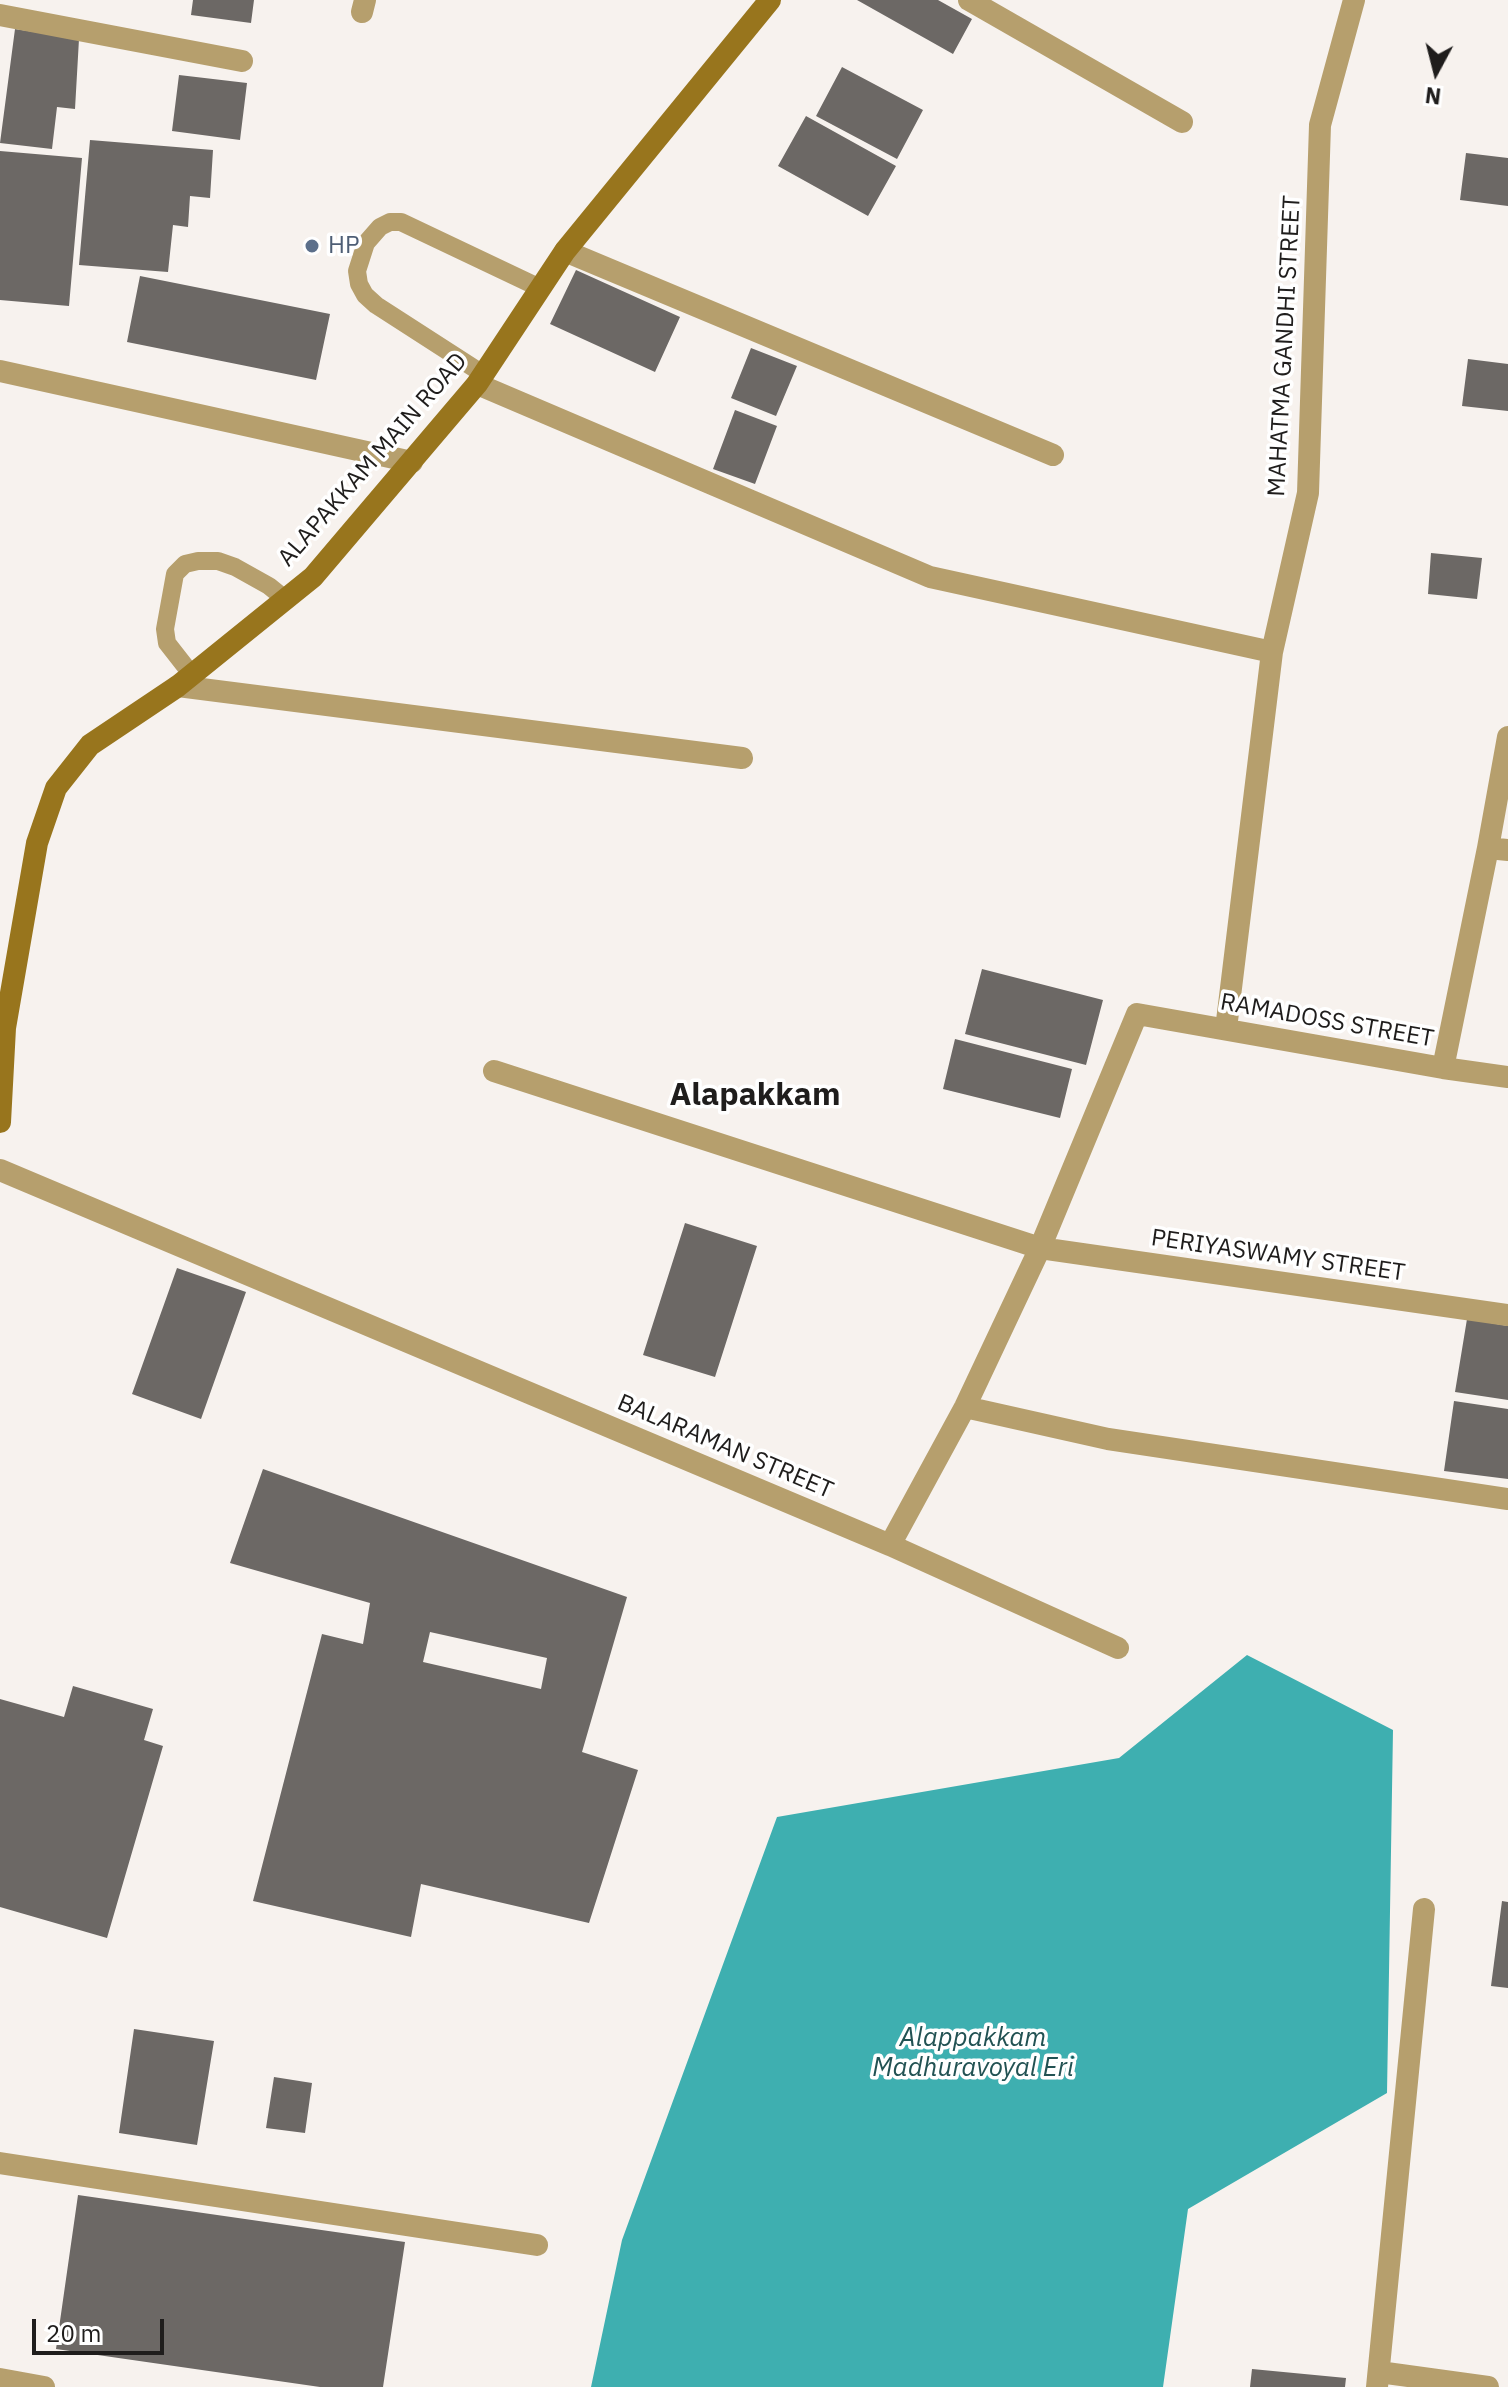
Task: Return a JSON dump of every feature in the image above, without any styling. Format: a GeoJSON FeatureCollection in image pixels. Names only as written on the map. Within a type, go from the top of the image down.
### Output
{"type":"FeatureCollection","features":[{"type":"Feature","properties":{"kind":"main road","name":"ALAPAKKAM MAIN ROAD"},"geometry":{"type":"LineString","coordinates":[[0,1122],[3,1028],[37,843],[56,788],[90,745],[185,680],[313,577],[480,379],[565,251],[770,0]]}},
{"type":"Feature","properties":{"kind":"street"},"geometry":{"type":"LineString","coordinates":[[969,0],[1182,122]]}},
{"type":"Feature","properties":{"kind":"street","name":"MAHATMA GANDHI STREET"},"geometry":{"type":"LineString","coordinates":[[1226,1029],[1272,652],[1308,493],[1320,125],[1354,0]]}},
{"type":"Feature","properties":{"kind":"street"},"geometry":{"type":"LineString","coordinates":[[0,15],[242,61]]}},
{"type":"Feature","properties":{"kind":"street"},"geometry":{"type":"LineString","coordinates":[[565,251],[1053,455]]}},
{"type":"Feature","properties":{"kind":"street"},"geometry":{"type":"LineString","coordinates":[[0,371],[412,462]]}},
{"type":"Feature","properties":{"kind":"street"},"geometry":{"type":"LineString","coordinates":[[480,379],[930,577],[1272,652]]}},
{"type":"Feature","properties":{"kind":"street"},"geometry":{"type":"LineString","coordinates":[[185,680],[742,758]]}},
{"type":"Feature","properties":{"kind":"street"},"geometry":{"type":"LineString","coordinates":[[1443,1068],[1498,849],[1508,737]]}},
{"type":"Feature","properties":{"kind":"street","name":"RAMADOSS STREET"},"geometry":{"type":"LineString","coordinates":[[1040,1248],[1137,1014],[1508,1077]]}},
{"type":"Feature","properties":{"kind":"street","name":"PERIYASWAMY STREET"},"geometry":{"type":"LineString","coordinates":[[494,1071],[1040,1248],[1508,1315]]}},
{"type":"Feature","properties":{"kind":"street","name":"BALARAMAN STREET"},"geometry":{"type":"LineString","coordinates":[[0,1170],[890,1545],[1118,1648]]}},
{"type":"Feature","properties":{"kind":"street"},"geometry":{"type":"LineString","coordinates":[[890,1545],[965,1407],[1040,1248]]}},
{"type":"Feature","properties":{"kind":"street"},"geometry":{"type":"LineString","coordinates":[[965,1407],[1108,1439],[1508,1499]]}},
{"type":"Feature","properties":{"kind":"street"},"geometry":{"type":"LineString","coordinates":[[1424,1909],[1378,2380],[1488,2387]]}},
{"type":"Feature","properties":{"kind":"street"},"geometry":{"type":"LineString","coordinates":[[0,2163],[537,2245]]}},
{"type":"Feature","properties":{"kind":"street"},"geometry":{"type":"LineString","coordinates":[[0,2379],[44,2387]]}},
{"type":"Feature","properties":{"kind":"lane"},"geometry":{"type":"LineString","coordinates":[[480,379],[365,295],[357,271],[366,243],[380,227],[390,222],[401,222],[540,288]]}},
{"type":"Feature","properties":{"kind":"lane"},"geometry":{"type":"LineString","coordinates":[[185,680],[167,643],[165,629],[175,574],[185,564],[218,561],[269,586],[285,599]]}},
{"type":"Feature","properties":{"kind":"water","name":"Alappakkam Madhuravoyal Eri"},"geometry":{"type":"Polygon","coordinates":[[[1247,1655],[1393,1730],[1387,2093],[1188,2209],[1163,2387],[591,2387],[622,2240],[777,1817],[1119,1758],[1247,1655]]]}},
{"type":"Feature","properties":{"kind":"building"},"geometry":{"type":"Polygon","coordinates":[[[193,0],[254,0],[251,23],[191,15],[193,0]]]}},
{"type":"Feature","properties":{"kind":"building"},"geometry":{"type":"Polygon","coordinates":[[[857,0],[938,0],[972,19],[953,54],[857,0]]]}},
{"type":"Feature","properties":{"kind":"building"},"geometry":{"type":"Polygon","coordinates":[[[15,29],[79,39],[75,109],[57,107],[52,149],[0,143],[15,29]]]}},
{"type":"Feature","properties":{"kind":"building"},"geometry":{"type":"Polygon","coordinates":[[[842,67],[923,110],[897,159],[816,116],[842,67]]]}},
{"type":"Feature","properties":{"kind":"building"},"geometry":{"type":"Polygon","coordinates":[[[179,75],[247,83],[240,140],[172,131],[179,75]]]}},
{"type":"Feature","properties":{"kind":"building"},"geometry":{"type":"Polygon","coordinates":[[[806,116],[896,166],[868,216],[778,166],[806,116]]]}},
{"type":"Feature","properties":{"kind":"building"},"geometry":{"type":"Polygon","coordinates":[[[90,140],[213,150],[210,198],[190,196],[188,227],[173,225],[168,272],[79,265],[90,140]]]}},
{"type":"Feature","properties":{"kind":"building"},"geometry":{"type":"Polygon","coordinates":[[[0,151],[82,158],[69,306],[0,300],[0,151]]]}},
{"type":"Feature","properties":{"kind":"building"},"geometry":{"type":"Polygon","coordinates":[[[1466,153],[1508,158],[1508,206],[1460,200],[1466,153]]]}},
{"type":"Feature","properties":{"kind":"building"},"geometry":{"type":"Polygon","coordinates":[[[576,270],[680,317],[655,372],[550,324],[576,270]]]}},
{"type":"Feature","properties":{"kind":"building"},"geometry":{"type":"Polygon","coordinates":[[[140,276],[330,314],[316,380],[127,342],[140,276]]]}},
{"type":"Feature","properties":{"kind":"building"},"geometry":{"type":"Polygon","coordinates":[[[751,348],[797,366],[776,416],[731,398],[751,348]]]}},
{"type":"Feature","properties":{"kind":"building"},"geometry":{"type":"Polygon","coordinates":[[[1468,359],[1508,364],[1508,411],[1462,406],[1468,359]]]}},
{"type":"Feature","properties":{"kind":"building"},"geometry":{"type":"Polygon","coordinates":[[[735,410],[777,426],[755,484],[713,469],[735,410]]]}},
{"type":"Feature","properties":{"kind":"building"},"geometry":{"type":"Polygon","coordinates":[[[1431,553],[1482,558],[1477,599],[1428,594],[1431,553]]]}},
{"type":"Feature","properties":{"kind":"building"},"geometry":{"type":"Polygon","coordinates":[[[982,969],[1103,1000],[1086,1065],[965,1034],[982,969]]]}},
{"type":"Feature","properties":{"kind":"building"},"geometry":{"type":"Polygon","coordinates":[[[955,1039],[1072,1069],[1060,1118],[943,1089],[955,1039]]]}},
{"type":"Feature","properties":{"kind":"building"},"geometry":{"type":"Polygon","coordinates":[[[685,1223],[757,1246],[715,1377],[643,1355],[685,1223]]]}},
{"type":"Feature","properties":{"kind":"building"},"geometry":{"type":"Polygon","coordinates":[[[177,1268],[246,1292],[201,1419],[132,1394],[177,1268]]]}},
{"type":"Feature","properties":{"kind":"building"},"geometry":{"type":"Polygon","coordinates":[[[1467,1319],[1508,1326],[1508,1400],[1455,1392],[1467,1319]]]}},
{"type":"Feature","properties":{"kind":"building"},"geometry":{"type":"Polygon","coordinates":[[[1454,1401],[1508,1409],[1508,1479],[1444,1471],[1454,1401]]]}},
{"type":"Feature","properties":{"kind":"building"},"geometry":{"type":"Polygon","coordinates":[[[263,1469],[627,1597],[582,1752],[638,1770],[589,1923],[421,1884],[411,1937],[253,1901],[322,1634],[363,1644],[370,1603],[230,1563],[263,1469]],[[430,1632],[423,1662],[541,1689],[547,1658],[430,1632]]]}},
{"type":"Feature","properties":{"kind":"building"},"geometry":{"type":"Polygon","coordinates":[[[73,1686],[153,1709],[144,1740],[163,1746],[107,1938],[0,1907],[0,1699],[64,1717],[73,1686]]]}},
{"type":"Feature","properties":{"kind":"building"},"geometry":{"type":"Polygon","coordinates":[[[1502,1901],[1508,1902],[1508,1988],[1491,1986],[1502,1901]]]}},
{"type":"Feature","properties":{"kind":"building"},"geometry":{"type":"Polygon","coordinates":[[[134,2029],[214,2041],[197,2145],[119,2133],[134,2029]]]}},
{"type":"Feature","properties":{"kind":"building"},"geometry":{"type":"Polygon","coordinates":[[[274,2077],[312,2083],[305,2133],[266,2128],[274,2077]]]}},
{"type":"Feature","properties":{"kind":"building"},"geometry":{"type":"Polygon","coordinates":[[[78,2195],[405,2242],[383,2387],[320,2387],[56,2349],[78,2195]]]}},
{"type":"Feature","properties":{"kind":"building"},"geometry":{"type":"Polygon","coordinates":[[[1252,2369],[1346,2378],[1345,2387],[1250,2387],[1252,2369]]]}},
{"type":"Feature","properties":{"kind":"place","name":"HP"},"geometry":{"type":"Point","coordinates":[312,246]}},
{"type":"Feature","properties":{"kind":"district","name":"Alapakkam"},"geometry":{"type":"Point","coordinates":[755,1096]}}]}
